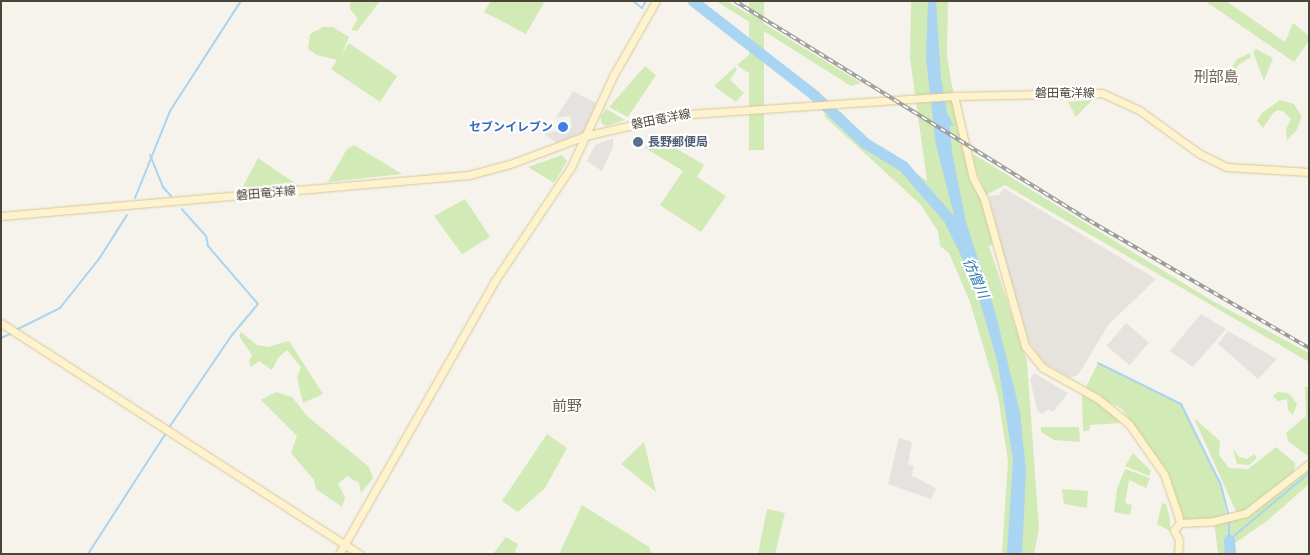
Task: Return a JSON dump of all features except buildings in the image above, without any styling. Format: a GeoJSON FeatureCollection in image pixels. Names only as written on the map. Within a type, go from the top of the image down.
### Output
{"type":"FeatureCollection","features":[{"type":"Feature","properties":{"kind":"street"},"geometry":{"type":"LineString","coordinates":[[339,554],[479,308],[554,196],[622,59],[656,1]]}},
{"type":"Feature","properties":{"kind":"street","name":"磐田竜洋線"},"geometry":{"type":"LineString","coordinates":[[1,216],[469,174],[510,164],[585,136],[675,115],[922,97],[1102,93],[1139,110],[1220,165],[1237,169],[1309,172]]}},
{"type":"Feature","properties":{"kind":"street"},"geometry":{"type":"LineString","coordinates":[[954,96],[973,178],[984,199],[1025,346],[1043,368],[1097,398],[1129,424],[1164,474],[1180,522]]}},
{"type":"Feature","properties":{"kind":"street"},"geometry":{"type":"LineString","coordinates":[[1,323],[359,554]]}},
{"type":"Feature","properties":{"kind":"street"},"geometry":{"type":"LineString","coordinates":[[1180,522],[1214,521],[1246,513],[1309,464]]}},
{"type":"Feature","properties":{"kind":"street"},"geometry":{"type":"LineString","coordinates":[[1178,554],[1179,540],[1174,530],[1180,522]]}},
{"type":"Feature","properties":{"kind":"shaded area"},"geometry":{"type":"Polygon","coordinates":[[[573,91],[596,103],[585,132],[557,143],[544,134],[572,128],[570,116],[556,118],[573,91]]]}},
{"type":"Feature","properties":{"kind":"shaded area"},"geometry":{"type":"Polygon","coordinates":[[[613,138],[613,147],[602,171],[587,161],[595,145],[613,138]]]}},
{"type":"Feature","properties":{"kind":"shaded area"},"geometry":{"type":"Polygon","coordinates":[[[1004,188],[1156,279],[1109,324],[1078,375],[1070,378],[1044,363],[1029,342],[1001,249],[989,196],[999,195],[1004,188]]]}},
{"type":"Feature","properties":{"kind":"shaded area"},"geometry":{"type":"Polygon","coordinates":[[[1201,314],[1226,329],[1193,367],[1170,351],[1201,314]]]}},
{"type":"Feature","properties":{"kind":"shaded area"},"geometry":{"type":"Polygon","coordinates":[[[1126,323],[1149,342],[1130,365],[1107,346],[1126,323]]]}},
{"type":"Feature","properties":{"kind":"shaded area"},"geometry":{"type":"Polygon","coordinates":[[[1228,331],[1277,359],[1258,379],[1218,344],[1228,331]]]}},
{"type":"Feature","properties":{"kind":"shaded area"},"geometry":{"type":"Polygon","coordinates":[[[1034,373],[1068,393],[1053,412],[1049,409],[1042,414],[1037,410],[1030,379],[1034,373]]]}},
{"type":"Feature","properties":{"kind":"shaded area"},"geometry":{"type":"Polygon","coordinates":[[[899,438],[912,442],[908,464],[914,466],[912,476],[936,488],[931,499],[888,484],[899,438]]]}},
{"type":"Feature","properties":{"kind":"green space"},"geometry":{"type":"Polygon","coordinates":[[[350,1],[380,1],[357,31],[351,30],[358,19],[350,9],[350,1]]]}},
{"type":"Feature","properties":{"kind":"green space"},"geometry":{"type":"Polygon","coordinates":[[[491,1],[545,1],[526,34],[484,12],[491,1]]]}},
{"type":"Feature","properties":{"kind":"green space"},"geometry":{"type":"Polygon","coordinates":[[[716,1],[727,1],[861,83],[851,86],[716,1]]]}},
{"type":"Feature","properties":{"kind":"green space"},"geometry":{"type":"Polygon","coordinates":[[[749,1],[764,1],[764,150],[749,150],[749,1]]]}},
{"type":"Feature","properties":{"kind":"green space"},"geometry":{"type":"Polygon","coordinates":[[[911,1],[948,1],[947,56],[952,86],[995,243],[989,246],[1027,361],[1039,529],[1034,554],[1002,554],[1008,461],[998,396],[970,302],[949,253],[940,246],[938,231],[920,204],[823,115],[841,112],[869,140],[927,181],[910,58],[911,1]]]}},
{"type":"Feature","properties":{"kind":"green space"},"geometry":{"type":"Polygon","coordinates":[[[1205,1],[1226,1],[1285,42],[1293,23],[1309,36],[1309,41],[1294,62],[1205,1]]]}},
{"type":"Feature","properties":{"kind":"green space"},"geometry":{"type":"Polygon","coordinates":[[[323,27],[333,27],[349,37],[342,53],[349,43],[397,76],[380,102],[331,69],[337,60],[317,55],[308,49],[310,34],[323,27]]]}},
{"type":"Feature","properties":{"kind":"green space"},"geometry":{"type":"Polygon","coordinates":[[[1256,49],[1273,58],[1264,81],[1253,52],[1256,49]]]}},
{"type":"Feature","properties":{"kind":"green space"},"geometry":{"type":"Polygon","coordinates":[[[1250,53],[1251,57],[1237,66],[1240,85],[1223,83],[1237,59],[1250,53]]]}},
{"type":"Feature","properties":{"kind":"green space"},"geometry":{"type":"Polygon","coordinates":[[[750,54],[758,60],[748,73],[737,65],[750,54]]]}},
{"type":"Feature","properties":{"kind":"green space"},"geometry":{"type":"Polygon","coordinates":[[[645,66],[656,75],[628,117],[609,107],[645,66]]]}},
{"type":"Feature","properties":{"kind":"green space"},"geometry":{"type":"Polygon","coordinates":[[[735,67],[737,69],[730,80],[744,93],[736,102],[714,86],[735,67]]]}},
{"type":"Feature","properties":{"kind":"green space"},"geometry":{"type":"Polygon","coordinates":[[[1092,100],[1076,117],[1068,102],[1092,100]]]}},
{"type":"Feature","properties":{"kind":"green space"},"geometry":{"type":"Polygon","coordinates":[[[1280,100],[1294,104],[1302,117],[1296,131],[1287,140],[1286,129],[1291,119],[1284,112],[1278,110],[1273,113],[1263,128],[1257,121],[1262,113],[1280,100]]]}},
{"type":"Feature","properties":{"kind":"green space"},"geometry":{"type":"Polygon","coordinates":[[[606,109],[625,120],[606,126],[601,123],[601,116],[606,109]]]}},
{"type":"Feature","properties":{"kind":"green space"},"geometry":{"type":"Polygon","coordinates":[[[652,134],[704,165],[697,177],[726,196],[701,232],[660,205],[683,171],[645,148],[652,134]]]}},
{"type":"Feature","properties":{"kind":"green space"},"geometry":{"type":"Polygon","coordinates":[[[354,145],[402,174],[328,182],[347,149],[354,145]]]}},
{"type":"Feature","properties":{"kind":"green space"},"geometry":{"type":"Polygon","coordinates":[[[973,154],[1211,300],[1309,353],[1309,362],[1005,185],[986,195],[975,167],[973,154]]]}},
{"type":"Feature","properties":{"kind":"green space"},"geometry":{"type":"Polygon","coordinates":[[[562,155],[567,161],[554,183],[528,167],[562,155]]]}},
{"type":"Feature","properties":{"kind":"green space"},"geometry":{"type":"Polygon","coordinates":[[[258,158],[299,186],[240,192],[258,158]]]}},
{"type":"Feature","properties":{"kind":"green space"},"geometry":{"type":"Polygon","coordinates":[[[465,199],[490,237],[462,254],[434,216],[465,199]]]}},
{"type":"Feature","properties":{"kind":"green space"},"geometry":{"type":"Polygon","coordinates":[[[241,332],[257,345],[268,347],[289,341],[323,394],[303,403],[297,378],[301,367],[287,350],[278,358],[272,370],[259,361],[251,367],[249,361],[252,355],[239,336],[241,332]]]}},
{"type":"Feature","properties":{"kind":"green space"},"geometry":{"type":"Polygon","coordinates":[[[1098,363],[1181,404],[1222,489],[1227,518],[1238,516],[1194,418],[1220,441],[1219,455],[1229,468],[1248,469],[1276,447],[1295,463],[1294,472],[1309,464],[1309,484],[1267,521],[1235,543],[1236,554],[1218,554],[1214,521],[1180,523],[1169,476],[1122,409],[1085,389],[1098,363]]]}},
{"type":"Feature","properties":{"kind":"green space"},"geometry":{"type":"Polygon","coordinates":[[[1305,387],[1309,387],[1309,457],[1288,441],[1286,433],[1306,416],[1305,387]]]}},
{"type":"Feature","properties":{"kind":"green space"},"geometry":{"type":"Polygon","coordinates":[[[276,392],[292,397],[307,416],[369,467],[373,478],[361,493],[359,483],[347,476],[338,484],[345,497],[342,507],[316,489],[314,480],[291,453],[297,436],[261,400],[276,392]]]}},
{"type":"Feature","properties":{"kind":"green space"},"geometry":{"type":"Polygon","coordinates":[[[1278,392],[1288,393],[1297,404],[1293,415],[1288,410],[1287,399],[1278,401],[1273,396],[1278,392]]]}},
{"type":"Feature","properties":{"kind":"green space"},"geometry":{"type":"Polygon","coordinates":[[[1082,395],[1108,408],[1120,423],[1090,425],[1089,431],[1083,431],[1082,395]]]}},
{"type":"Feature","properties":{"kind":"green space"},"geometry":{"type":"Polygon","coordinates":[[[1041,427],[1079,427],[1080,442],[1054,440],[1041,432],[1041,427]]]}},
{"type":"Feature","properties":{"kind":"green space"},"geometry":{"type":"Polygon","coordinates":[[[547,434],[567,448],[545,488],[518,512],[502,501],[547,434]]]}},
{"type":"Feature","properties":{"kind":"green space"},"geometry":{"type":"Polygon","coordinates":[[[644,442],[656,492],[621,464],[644,442]]]}},
{"type":"Feature","properties":{"kind":"green space"},"geometry":{"type":"Polygon","coordinates":[[[1233,449],[1239,457],[1247,459],[1254,454],[1257,458],[1249,465],[1237,464],[1233,449]]]}},
{"type":"Feature","properties":{"kind":"green space"},"geometry":{"type":"Polygon","coordinates":[[[1133,453],[1151,471],[1149,476],[1125,466],[1133,453]]]}},
{"type":"Feature","properties":{"kind":"green space"},"geometry":{"type":"Polygon","coordinates":[[[1125,469],[1150,478],[1146,488],[1129,480],[1125,503],[1132,505],[1130,515],[1114,512],[1117,489],[1125,469]]]}},
{"type":"Feature","properties":{"kind":"green space"},"geometry":{"type":"Polygon","coordinates":[[[1062,489],[1088,491],[1087,508],[1064,504],[1062,489]]]}},
{"type":"Feature","properties":{"kind":"green space"},"geometry":{"type":"Polygon","coordinates":[[[1162,503],[1166,504],[1170,519],[1170,531],[1157,524],[1162,503]]]}},
{"type":"Feature","properties":{"kind":"green space"},"geometry":{"type":"Polygon","coordinates":[[[582,505],[649,547],[652,554],[559,554],[582,505]]]}},
{"type":"Feature","properties":{"kind":"green space"},"geometry":{"type":"Polygon","coordinates":[[[767,509],[785,513],[775,554],[758,554],[767,509]]]}},
{"type":"Feature","properties":{"kind":"green space"},"geometry":{"type":"Polygon","coordinates":[[[506,537],[518,544],[514,554],[493,554],[506,537]]]}},
{"type":"Feature","properties":{"kind":"water","name":"彷僧川"},"geometry":{"type":"Polygon","coordinates":[[[928,1],[936,1],[941,77],[947,113],[954,126],[950,126],[952,152],[966,222],[994,308],[1020,412],[1026,470],[1022,554],[1007,554],[1013,460],[998,364],[978,295],[956,244],[954,215],[936,145],[926,59],[928,1]]]}},
{"type":"Feature","properties":{"kind":"waterway"},"geometry":{"type":"LineString","coordinates":[[135,198],[170,111],[241,1]]}},
{"type":"Feature","properties":{"kind":"waterway"},"geometry":{"type":"LineString","coordinates":[[633,1],[642,8],[646,1]]}},
{"type":"Feature","properties":{"kind":"waterway"},"geometry":{"type":"LineString","coordinates":[[693,1],[814,95],[865,143],[903,166],[949,219],[961,244]]}},
{"type":"Feature","properties":{"kind":"waterway"},"geometry":{"type":"LineString","coordinates":[[150,155],[163,187],[171,196]]}},
{"type":"Feature","properties":{"kind":"waterway"},"geometry":{"type":"LineString","coordinates":[[168,429],[232,335],[258,304],[208,246],[206,236],[182,209]]}},
{"type":"Feature","properties":{"kind":"waterway"},"geometry":{"type":"LineString","coordinates":[[16,330],[60,308],[99,259],[127,215]]}},
{"type":"Feature","properties":{"kind":"waterway"},"geometry":{"type":"LineString","coordinates":[[1,338],[12,333]]}},
{"type":"Feature","properties":{"kind":"waterway"},"geometry":{"type":"LineString","coordinates":[[1098,363],[1181,404],[1221,485],[1229,516]]}},
{"type":"Feature","properties":{"kind":"waterway"},"geometry":{"type":"LineString","coordinates":[[88,554],[166,433]]}},
{"type":"Feature","properties":{"kind":"waterway"},"geometry":{"type":"LineString","coordinates":[[1229,540],[1309,473]]}},
{"type":"Feature","properties":{"kind":"waterway"},"geometry":{"type":"LineString","coordinates":[[1229,521],[1229,540]]}},
{"type":"Feature","properties":{"kind":"waterway"},"geometry":{"type":"LineString","coordinates":[[1229,540],[1230,554]]}},
{"type":"Feature","properties":{"kind":"railway"},"geometry":{"type":"LineString","coordinates":[[735,1],[1090,221],[1309,348]]}},
{"type":"Feature","properties":{"kind":"place","name":"セブンイレブン"},"geometry":{"type":"Point","coordinates":[563,127]}},
{"type":"Feature","properties":{"kind":"place","name":"長野郵便局"},"geometry":{"type":"Point","coordinates":[638,142]}},
{"type":"Feature","properties":{"kind":"district","name":"刑部島"},"geometry":{"type":"Point","coordinates":[1216,77]}},
{"type":"Feature","properties":{"kind":"district","name":"前野"},"geometry":{"type":"Point","coordinates":[567,406]}}]}
